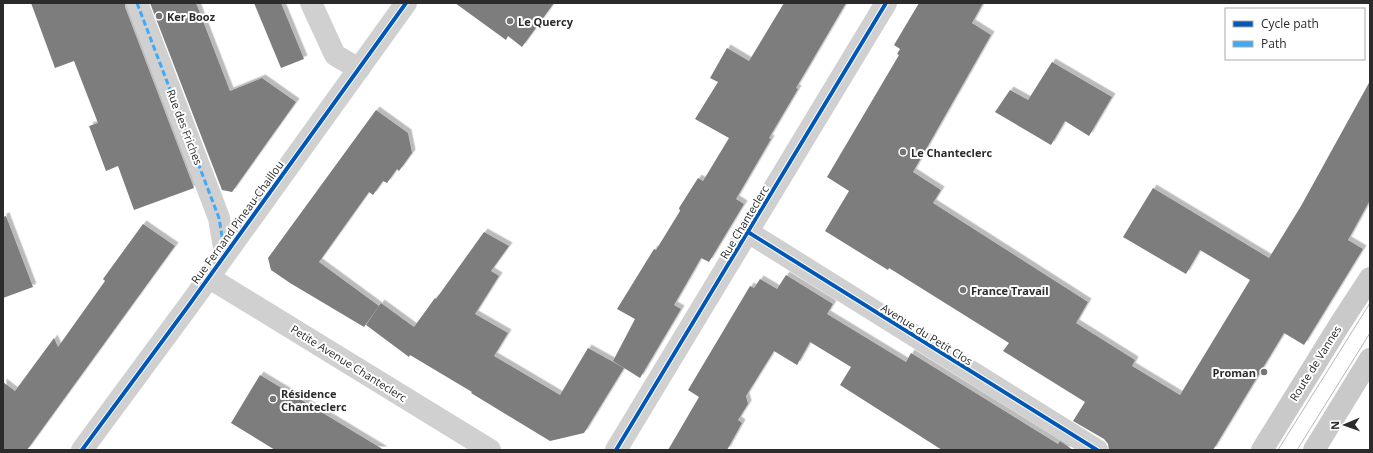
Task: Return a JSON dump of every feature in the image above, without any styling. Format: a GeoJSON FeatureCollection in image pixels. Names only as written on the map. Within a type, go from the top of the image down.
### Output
{"type":"FeatureCollection","features":[{"type":"Feature","properties":{"kind":"main road","name":"Route de Vannes"},"geometry":{"type":"LineString","coordinates":[[1262,450],[1370,278]]}},
{"type":"Feature","properties":{"kind":"main road"},"geometry":{"type":"LineString","coordinates":[[1314,450],[1370,359]]}},
{"type":"Feature","properties":{"kind":"street","name":"Rue des Friches"},"geometry":{"type":"LineString","coordinates":[[137,3],[219,218],[225,254]]}},
{"type":"Feature","properties":{"kind":"street"},"geometry":{"type":"LineString","coordinates":[[311,3],[335,55],[359,69]]}},
{"type":"Feature","properties":{"kind":"street","name":"Rue Fernand Pineau-Chaillou"},"geometry":{"type":"LineString","coordinates":[[82,450],[406,3]]}},
{"type":"Feature","properties":{"kind":"street","name":"Rue Chanteclerc"},"geometry":{"type":"LineString","coordinates":[[616,450],[886,3]]}},
{"type":"Feature","properties":{"kind":"street","name":"Avenue du Petit Clos"},"geometry":{"type":"LineString","coordinates":[[748,232],[1097,450]]}},
{"type":"Feature","properties":{"kind":"street","name":"Petite Avenue Chanteclerc"},"geometry":{"type":"LineString","coordinates":[[208,277],[490,450]]}},
{"type":"Feature","properties":{"kind":"building"},"geometry":{"type":"Polygon","coordinates":[[[31,3],[125,3],[125,7],[194,188],[134,210],[118,166],[106,171],[89,126],[98,123],[74,61],[55,68],[31,3]]]}},
{"type":"Feature","properties":{"kind":"building"},"geometry":{"type":"Polygon","coordinates":[[[150,3],[196,3],[230,91],[262,78],[296,102],[232,192],[222,190],[150,3]]]}},
{"type":"Feature","properties":{"kind":"building"},"geometry":{"type":"Polygon","coordinates":[[[254,3],[281,3],[304,59],[281,68],[254,3]]]}},
{"type":"Feature","properties":{"kind":"building","name":"Le Quercy"},"geometry":{"type":"Polygon","coordinates":[[[455,3],[554,3],[522,47],[508,36],[506,40],[455,3]]]}},
{"type":"Feature","properties":{"kind":"building"},"geometry":{"type":"Polygon","coordinates":[[[784,3],[846,3],[796,88],[798,89],[769,138],[771,139],[736,199],[744,204],[709,262],[701,258],[674,305],[681,309],[640,378],[613,361],[635,319],[617,309],[654,249],[656,250],[680,211],[679,208],[698,178],[703,181],[729,138],[695,119],[718,82],[710,78],[727,48],[749,61],[784,3]]]}},
{"type":"Feature","properties":{"kind":"building"},"geometry":{"type":"Polygon","coordinates":[[[919,3],[983,3],[972,23],[991,35],[913,172],[941,190],[933,203],[1088,302],[1076,323],[1135,360],[1132,366],[1180,395],[1250,280],[1200,250],[1186,274],[1123,237],[1153,188],[1269,258],[1301,206],[1370,81],[1370,200],[1348,240],[1363,249],[1304,345],[1284,333],[1213,450],[1109,450],[1108,444],[1104,439],[1073,421],[1085,402],[1003,351],[1009,343],[889,268],[888,270],[825,231],[849,191],[827,177],[899,55],[897,54],[900,49],[894,45],[919,3]]]}},
{"type":"Feature","properties":{"kind":"building"},"geometry":{"type":"Polygon","coordinates":[[[1052,62],[1112,97],[1089,136],[1065,121],[1051,145],[995,112],[1010,90],[1028,100],[1052,62]]]}},
{"type":"Feature","properties":{"kind":"building"},"geometry":{"type":"Polygon","coordinates":[[[376,110],[408,133],[412,153],[399,171],[397,169],[387,183],[383,181],[373,195],[369,192],[319,262],[379,306],[364,327],[271,270],[268,258],[376,110]]]}},
{"type":"Feature","properties":{"kind":"building"},"geometry":{"type":"Polygon","coordinates":[[[6,216],[33,287],[3,298],[3,217],[6,216]]]}},
{"type":"Feature","properties":{"kind":"building"},"geometry":{"type":"Polygon","coordinates":[[[143,224],[175,246],[27,450],[3,450],[3,382],[15,391],[54,338],[58,347],[105,281],[103,279],[143,224]]]}},
{"type":"Feature","properties":{"kind":"building"},"geometry":{"type":"Polygon","coordinates":[[[484,232],[509,246],[491,271],[499,276],[475,314],[508,333],[494,356],[560,395],[588,348],[624,368],[584,433],[550,441],[410,355],[409,357],[366,325],[381,303],[414,327],[484,232]]]}},
{"type":"Feature","properties":{"kind":"building"},"geometry":{"type":"Polygon","coordinates":[[[786,275],[833,304],[827,314],[906,362],[911,353],[1058,444],[1060,441],[1073,450],[942,450],[840,385],[851,367],[810,342],[797,365],[774,351],[746,396],[748,404],[738,420],[742,423],[727,450],[668,450],[699,397],[688,390],[750,286],[754,288],[760,279],[777,289],[786,275]]]}},
{"type":"Feature","properties":{"kind":"building","name":"Résidence Chanteclerc"},"geometry":{"type":"Polygon","coordinates":[[[260,375],[384,450],[275,450],[231,423],[260,375]]]}},
{"type":"Feature","properties":{"kind":"tram line"},"geometry":{"type":"LineString","coordinates":[[1278,450],[1370,303]]}},
{"type":"Feature","properties":{"kind":"tram line"},"geometry":{"type":"LineString","coordinates":[[1297,450],[1370,333]]}},
{"type":"Feature","properties":{"kind":"marked path"},"geometry":{"type":"LineString","coordinates":[[137,3],[219,218],[225,254]]}},
{"type":"Feature","properties":{"kind":"cycle path"},"geometry":{"type":"LineString","coordinates":[[82,450],[189,305],[406,3]]}},
{"type":"Feature","properties":{"kind":"cycle path"},"geometry":{"type":"LineString","coordinates":[[616,450],[886,3]]}},
{"type":"Feature","properties":{"kind":"cycle path"},"geometry":{"type":"LineString","coordinates":[[748,232],[1097,450]]}},
{"type":"Feature","properties":{"kind":"place","name":"Ker Booz"},"geometry":{"type":"Point","coordinates":[159,16]}},
{"type":"Feature","properties":{"kind":"place","name":"Le Quercy"},"geometry":{"type":"Point","coordinates":[510,21]}},
{"type":"Feature","properties":{"kind":"place","name":"Le Chanteclerc"},"geometry":{"type":"Point","coordinates":[903,152]}},
{"type":"Feature","properties":{"kind":"place","name":"France Travail"},"geometry":{"type":"Point","coordinates":[963,290]}},
{"type":"Feature","properties":{"kind":"place","name":"Proman"},"geometry":{"type":"Point","coordinates":[1264,372]}},
{"type":"Feature","properties":{"kind":"place","name":"Résidence Chanteclerc"},"geometry":{"type":"Point","coordinates":[273,399]}}]}
